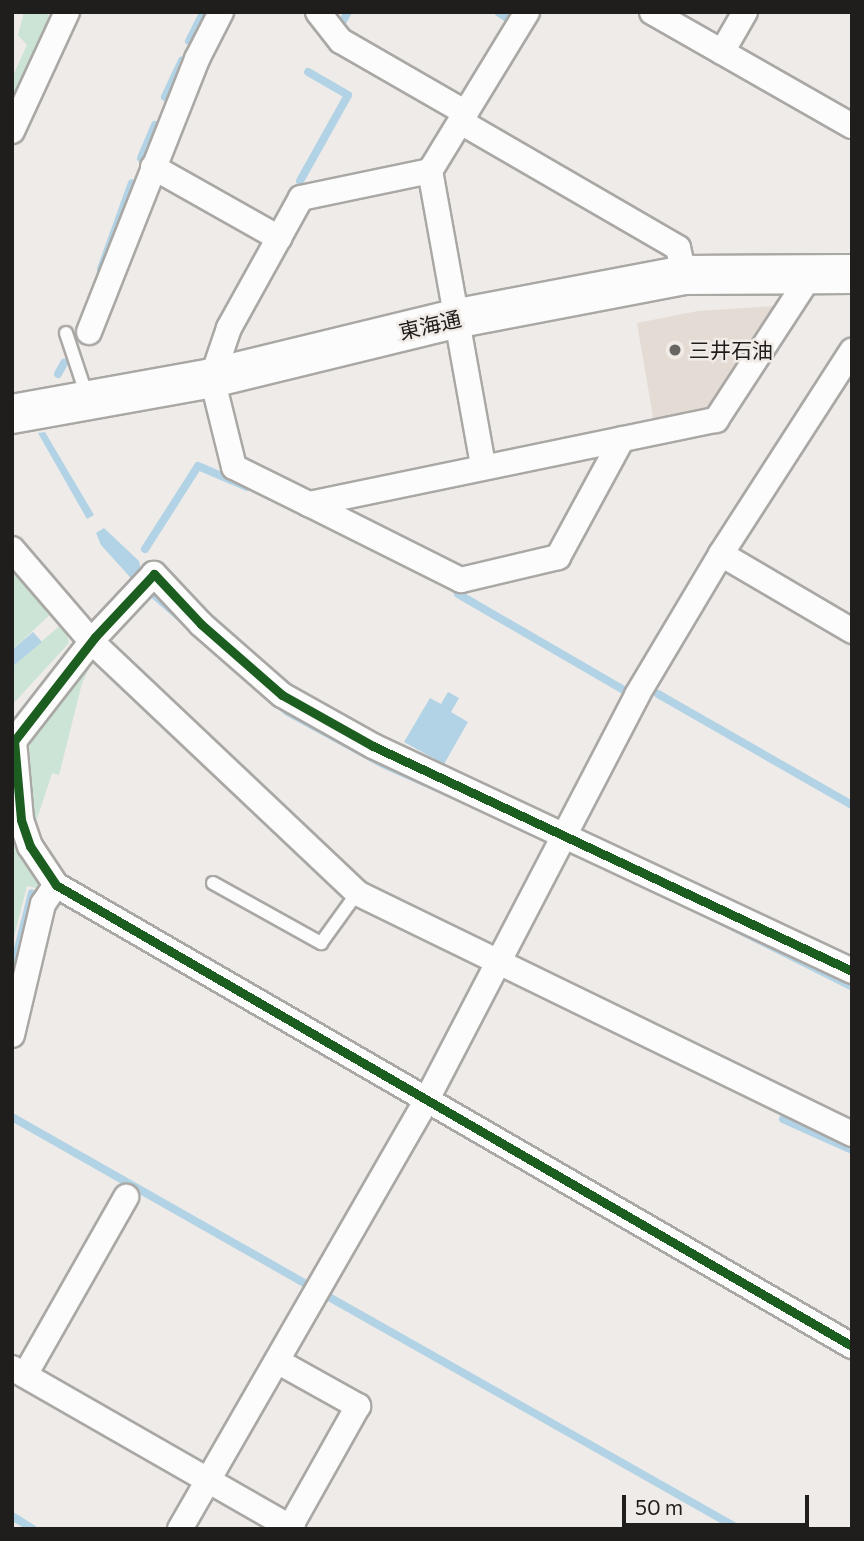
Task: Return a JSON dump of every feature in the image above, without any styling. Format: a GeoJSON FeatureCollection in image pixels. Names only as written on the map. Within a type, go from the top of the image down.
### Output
{"type":"FeatureCollection","features":[{"type":"Feature","properties":{"kind":"main road","name":"東海通"},"geometry":{"type":"LineString","coordinates":[[12,414],[212,378],[459,318],[684,275],[812,272],[852,274]]}},
{"type":"Feature","properties":{"kind":"street"},"geometry":{"type":"LineString","coordinates":[[12,131],[67,12]]}},
{"type":"Feature","properties":{"kind":"street"},"geometry":{"type":"LineString","coordinates":[[78,332],[221,12]]}},
{"type":"Feature","properties":{"kind":"street"},"geometry":{"type":"LineString","coordinates":[[318,12],[341,41],[678,248],[684,275]]}},
{"type":"Feature","properties":{"kind":"street"},"geometry":{"type":"LineString","coordinates":[[483,465],[459,318],[430,171],[527,12]]}},
{"type":"Feature","properties":{"kind":"street"},"geometry":{"type":"LineString","coordinates":[[652,12],[852,126]]}},
{"type":"Feature","properties":{"kind":"street"},"geometry":{"type":"LineString","coordinates":[[722,52],[745,12]]}},
{"type":"Feature","properties":{"kind":"street"},"geometry":{"type":"LineString","coordinates":[[153,167],[279,239]]}},
{"type":"Feature","properties":{"kind":"street"},"geometry":{"type":"LineString","coordinates":[[430,171],[301,198],[229,328],[212,378],[234,467],[461,580],[558,557],[622,439]]}},
{"type":"Feature","properties":{"kind":"street"},"geometry":{"type":"LineString","coordinates":[[309,504],[483,465],[716,420],[812,272]]}},
{"type":"Feature","properties":{"kind":"street"},"geometry":{"type":"LineString","coordinates":[[180,1529],[426,1101],[501,964],[637,695],[721,554],[852,351]]}},
{"type":"Feature","properties":{"kind":"street"},"geometry":{"type":"LineString","coordinates":[[12,549],[92,642],[357,894],[852,1134]]}},
{"type":"Feature","properties":{"kind":"street"},"geometry":{"type":"LineString","coordinates":[[721,554],[852,631]]}},
{"type":"Feature","properties":{"kind":"street"},"geometry":{"type":"LineString","coordinates":[[852,971],[561,845],[282,695],[201,624],[154,574],[92,642],[13,742],[21,820],[30,846],[56,885],[852,1346]]}},
{"type":"Feature","properties":{"kind":"street"},"geometry":{"type":"LineString","coordinates":[[12,1035],[43,904],[56,885]]}},
{"type":"Feature","properties":{"kind":"street"},"geometry":{"type":"LineString","coordinates":[[126,1197],[18,1371],[292,1528],[358,1406],[277,1361]]}},
{"type":"Feature","properties":{"kind":"lane"},"geometry":{"type":"LineString","coordinates":[[78,332],[89,400]]}},
{"type":"Feature","properties":{"kind":"lane"},"geometry":{"type":"LineString","coordinates":[[213,883],[321,943],[357,894]]}},
{"type":"Feature","properties":{"kind":"shaded area"},"geometry":{"type":"Polygon","coordinates":[[[777,306],[714,412],[654,423],[637,323],[698,311],[777,306]]]}},
{"type":"Feature","properties":{"kind":"green space"},"geometry":{"type":"Polygon","coordinates":[[[24,12],[49,12],[45,35],[12,104],[12,78],[27,45],[18,35],[24,12]]]}},
{"type":"Feature","properties":{"kind":"green space"},"geometry":{"type":"Polygon","coordinates":[[[12,568],[54,611],[12,650],[12,568]]]}},
{"type":"Feature","properties":{"kind":"green space"},"geometry":{"type":"Polygon","coordinates":[[[64,622],[69,643],[12,705],[12,667],[64,622]]]}},
{"type":"Feature","properties":{"kind":"green space"},"geometry":{"type":"Polygon","coordinates":[[[94,658],[82,683],[59,775],[52,773],[33,831],[24,759],[38,726],[94,658]]]}},
{"type":"Feature","properties":{"kind":"green space"},"geometry":{"type":"Polygon","coordinates":[[[12,811],[39,881],[37,888],[27,886],[12,944],[12,811]]]}},
{"type":"Feature","properties":{"kind":"water"},"geometry":{"type":"Polygon","coordinates":[[[45,432],[94,515],[87,519],[38,433],[45,432]]]}},
{"type":"Feature","properties":{"kind":"water"},"geometry":{"type":"Polygon","coordinates":[[[104,528],[139,561],[142,575],[281,701],[852,983],[852,991],[588,859],[382,768],[285,715],[138,586],[101,545],[96,533],[104,528]]]}},
{"type":"Feature","properties":{"kind":"water"},"geometry":{"type":"Polygon","coordinates":[[[33,632],[42,642],[12,667],[12,650],[33,632]]]}},
{"type":"Feature","properties":{"kind":"water"},"geometry":{"type":"Polygon","coordinates":[[[448,692],[459,698],[451,712],[468,722],[444,764],[404,742],[430,698],[441,704],[448,692]]]}},
{"type":"Feature","properties":{"kind":"waterway"},"geometry":{"type":"LineString","coordinates":[[189,41],[204,12]]}},
{"type":"Feature","properties":{"kind":"waterway"},"geometry":{"type":"LineString","coordinates":[[339,28],[348,12]]}},
{"type":"Feature","properties":{"kind":"waterway"},"geometry":{"type":"LineString","coordinates":[[498,12],[510,20]]}},
{"type":"Feature","properties":{"kind":"waterway"},"geometry":{"type":"LineString","coordinates":[[165,97],[182,61]]}},
{"type":"Feature","properties":{"kind":"waterway"},"geometry":{"type":"LineString","coordinates":[[300,181],[348,95],[308,72]]}},
{"type":"Feature","properties":{"kind":"waterway"},"geometry":{"type":"LineString","coordinates":[[141,158],[155,125]]}},
{"type":"Feature","properties":{"kind":"waterway"},"geometry":{"type":"LineString","coordinates":[[101,269],[132,183]]}},
{"type":"Feature","properties":{"kind":"waterway"},"geometry":{"type":"LineString","coordinates":[[58,374],[64,363]]}},
{"type":"Feature","properties":{"kind":"waterway"},"geometry":{"type":"LineString","coordinates":[[145,549],[198,466],[247,487]]}},
{"type":"Feature","properties":{"kind":"waterway"},"geometry":{"type":"LineString","coordinates":[[458,594],[622,689]]}},
{"type":"Feature","properties":{"kind":"waterway"},"geometry":{"type":"LineString","coordinates":[[658,694],[852,805]]}},
{"type":"Feature","properties":{"kind":"waterway"},"geometry":{"type":"LineString","coordinates":[[12,973],[32,893]]}},
{"type":"Feature","properties":{"kind":"waterway"},"geometry":{"type":"LineString","coordinates":[[12,1117],[303,1282]]}},
{"type":"Feature","properties":{"kind":"waterway"},"geometry":{"type":"LineString","coordinates":[[783,1119],[852,1150]]}},
{"type":"Feature","properties":{"kind":"waterway"},"geometry":{"type":"LineString","coordinates":[[329,1297],[739,1529]]}},
{"type":"Feature","properties":{"kind":"waterway"},"geometry":{"type":"LineString","coordinates":[[12,1516],[33,1529]]}},
{"type":"Feature","properties":{"kind":"cycle path"},"geometry":{"type":"LineString","coordinates":[[852,971],[373,746],[282,695],[201,624],[154,574],[95,637],[14,741],[21,820],[30,846],[56,885],[852,1346]]}},
{"type":"Feature","properties":{"kind":"place","name":"三井石油"},"geometry":{"type":"Point","coordinates":[675,350]}}]}
